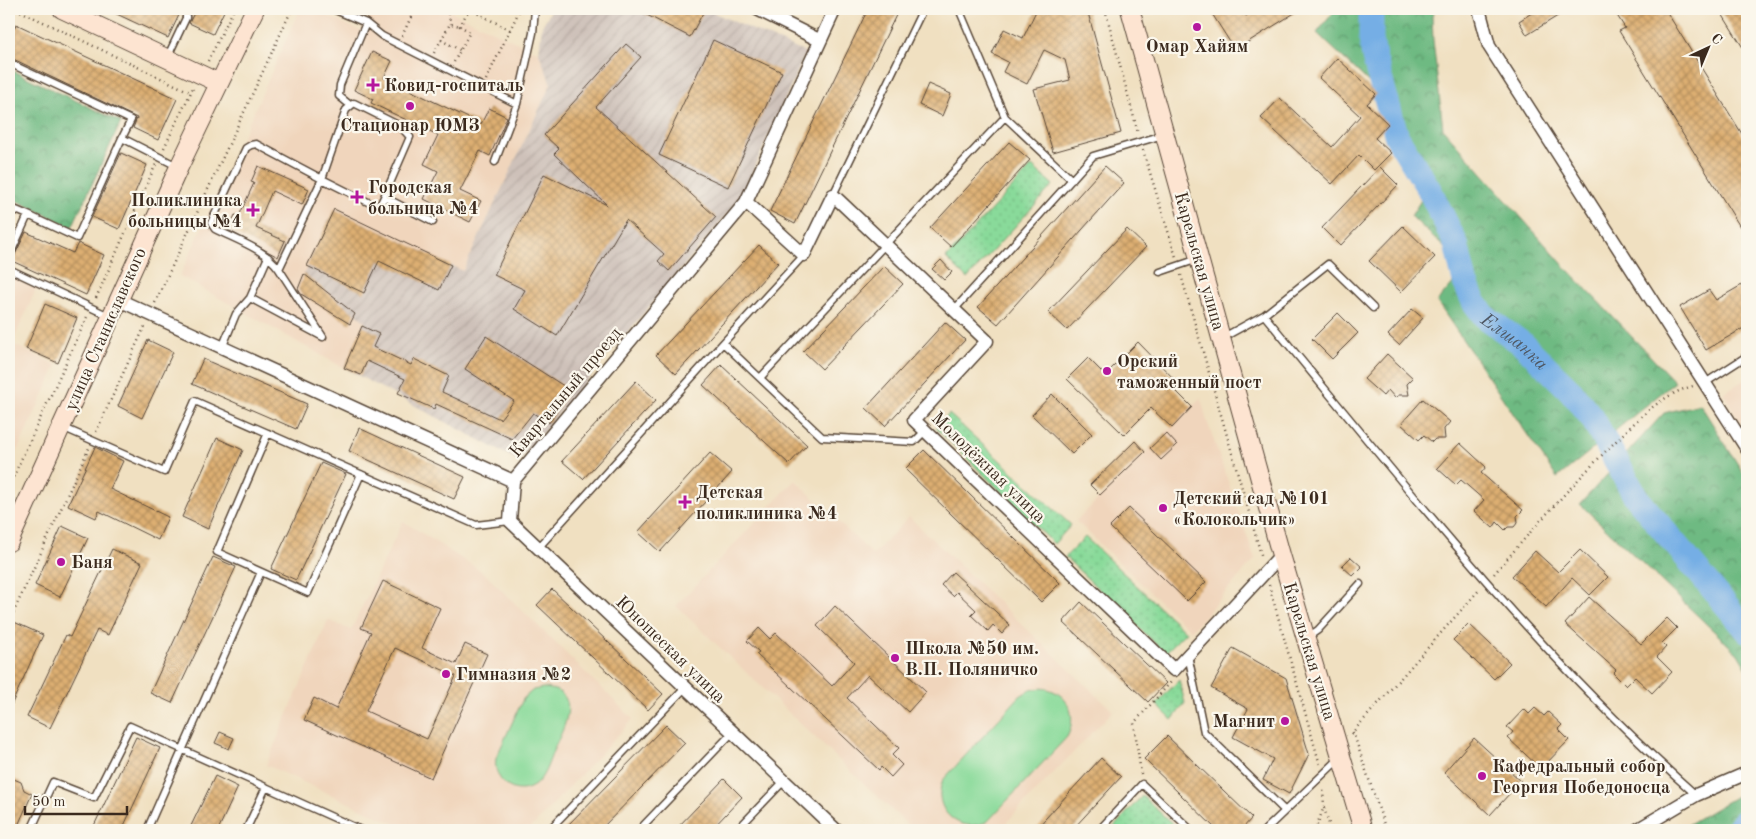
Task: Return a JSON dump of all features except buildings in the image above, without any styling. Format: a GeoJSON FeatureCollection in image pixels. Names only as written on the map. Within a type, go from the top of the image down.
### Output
{"type":"FeatureCollection","features":[{"type":"Feature","properties":{"kind":"street"},"geometry":{"type":"LineString","coordinates":[[62,9],[219,84]]}},
{"type":"Feature","properties":{"kind":"street","name":"улица Станиславского"},"geometry":{"type":"LineString","coordinates":[[9,542],[13,522],[61,426],[179,167],[255,9]]}},
{"type":"Feature","properties":{"kind":"street"},"geometry":{"type":"LineString","coordinates":[[757,9],[782,14],[820,40]]}},
{"type":"Feature","properties":{"kind":"street","name":"Квартальный проезд"},"geometry":{"type":"LineString","coordinates":[[119,300],[513,481],[746,202],[835,9]]}},
{"type":"Feature","properties":{"kind":"street","name":"Карельская улица"},"geometry":{"type":"LineString","coordinates":[[1131,9],[1164,135],[1281,555],[1363,830]]}},
{"type":"Feature","properties":{"kind":"street"},"geometry":{"type":"LineString","coordinates":[[1479,9],[1489,46],[1747,449]]}},
{"type":"Feature","properties":{"kind":"street"},"geometry":{"type":"LineString","coordinates":[[746,202],[804,255],[833,195]]}},
{"type":"Feature","properties":{"kind":"street","name":"Молодёжная улица"},"geometry":{"type":"LineString","coordinates":[[833,195],[987,341],[914,420],[1174,670]]}},
{"type":"Feature","properties":{"kind":"street"},"geometry":{"type":"LineString","coordinates":[[510,521],[513,481]]}},
{"type":"Feature","properties":{"kind":"street","name":"Юношеская улица"},"geometry":{"type":"LineString","coordinates":[[510,521],[836,830]]}},
{"type":"Feature","properties":{"kind":"street"},"geometry":{"type":"LineString","coordinates":[[1174,670],[1281,555]]}},
{"type":"Feature","properties":{"kind":"street"},"geometry":{"type":"LineString","coordinates":[[1637,830],[1696,795],[1747,773]]}},
{"type":"Feature","properties":{"kind":"lane"},"geometry":{"type":"LineString","coordinates":[[167,59],[186,18],[186,9]]}},
{"type":"Feature","properties":{"kind":"lane"},"geometry":{"type":"LineString","coordinates":[[333,9],[366,23],[382,36],[517,104]]}},
{"type":"Feature","properties":{"kind":"lane"},"geometry":{"type":"LineString","coordinates":[[495,162],[517,104],[533,33],[535,9]]}},
{"type":"Feature","properties":{"kind":"lane"},"geometry":{"type":"LineString","coordinates":[[833,195],[923,9]]}},
{"type":"Feature","properties":{"kind":"lane"},"geometry":{"type":"LineString","coordinates":[[958,9],[1005,116],[1072,180]]}},
{"type":"Feature","properties":{"kind":"lane"},"geometry":{"type":"LineString","coordinates":[[350,105],[339,96],[340,85],[366,23]]}},
{"type":"Feature","properties":{"kind":"lane"},"geometry":{"type":"LineString","coordinates":[[9,63],[131,120],[77,238],[9,206]]}},
{"type":"Feature","properties":{"kind":"lane"},"geometry":{"type":"LineString","coordinates":[[250,298],[323,337],[279,269],[268,257],[215,229],[211,223],[246,148],[256,144],[322,179],[376,206],[381,203],[384,197],[410,137],[400,126],[354,103],[350,105],[346,110],[322,179],[279,269]]}},
{"type":"Feature","properties":{"kind":"lane"},"geometry":{"type":"LineString","coordinates":[[760,378],[1005,116]]}},
{"type":"Feature","properties":{"kind":"lane"},"geometry":{"type":"LineString","coordinates":[[954,310],[1093,156],[1164,135]]}},
{"type":"Feature","properties":{"kind":"lane"},"geometry":{"type":"LineString","coordinates":[[122,138],[179,167]]}},
{"type":"Feature","properties":{"kind":"lane"},"geometry":{"type":"LineString","coordinates":[[384,197],[433,222]]}},
{"type":"Feature","properties":{"kind":"lane"},"geometry":{"type":"LineString","coordinates":[[9,257],[28,215]]}},
{"type":"Feature","properties":{"kind":"lane"},"geometry":{"type":"LineString","coordinates":[[539,547],[804,255]]}},
{"type":"Feature","properties":{"kind":"lane"},"geometry":{"type":"LineString","coordinates":[[222,348],[236,314],[250,298],[268,257]]}},
{"type":"Feature","properties":{"kind":"lane"},"geometry":{"type":"LineString","coordinates":[[1160,272],[1199,258]]}},
{"type":"Feature","properties":{"kind":"lane"},"geometry":{"type":"LineString","coordinates":[[1222,338],[1264,315],[1328,264],[1372,308]]}},
{"type":"Feature","properties":{"kind":"lane"},"geometry":{"type":"LineString","coordinates":[[9,268],[111,317]]}},
{"type":"Feature","properties":{"kind":"lane"},"geometry":{"type":"LineString","coordinates":[[1264,315],[1486,583],[1645,750],[1696,795]]}},
{"type":"Feature","properties":{"kind":"lane"},"geometry":{"type":"LineString","coordinates":[[723,343],[822,437],[914,442],[925,431]]}},
{"type":"Feature","properties":{"kind":"lane"},"geometry":{"type":"LineString","coordinates":[[1705,383],[1747,356]]}},
{"type":"Feature","properties":{"kind":"lane"},"geometry":{"type":"LineString","coordinates":[[61,426],[164,472],[195,401],[476,525],[510,521]]}},
{"type":"Feature","properties":{"kind":"lane"},"geometry":{"type":"LineString","coordinates":[[268,433],[217,552],[308,593],[361,474]]}},
{"type":"Feature","properties":{"kind":"lane"},"geometry":{"type":"LineString","coordinates":[[147,830],[262,572]]}},
{"type":"Feature","properties":{"kind":"lane"},"geometry":{"type":"LineString","coordinates":[[1306,638],[1318,630],[1360,584]]}},
{"type":"Feature","properties":{"kind":"lane"},"geometry":{"type":"LineString","coordinates":[[1188,655],[1204,732],[1285,811]]}},
{"type":"Feature","properties":{"kind":"lane"},"geometry":{"type":"LineString","coordinates":[[548,830],[686,687]]}},
{"type":"Feature","properties":{"kind":"lane"},"geometry":{"type":"LineString","coordinates":[[32,830],[53,782],[94,798],[130,726],[183,748],[361,830]]}},
{"type":"Feature","properties":{"kind":"lane"},"geometry":{"type":"LineString","coordinates":[[639,830],[733,732]]}},
{"type":"Feature","properties":{"kind":"lane"},"geometry":{"type":"LineString","coordinates":[[1265,830],[1341,756]]}},
{"type":"Feature","properties":{"kind":"lane"},"geometry":{"type":"LineString","coordinates":[[737,830],[784,781]]}},
{"type":"Feature","properties":{"kind":"lane"},"geometry":{"type":"LineString","coordinates":[[1099,830],[1142,784],[1191,830]]}},
{"type":"Feature","properties":{"kind":"lane"},"geometry":{"type":"LineString","coordinates":[[246,830],[266,787]]}},
{"type":"Feature","properties":{"kind":"lane"},"geometry":{"type":"LineString","coordinates":[[557,821],[557,830]]}},
{"type":"Feature","properties":{"kind":"path"},"geometry":{"type":"LineString","coordinates":[[16,9],[190,92]]}},
{"type":"Feature","properties":{"kind":"path"},"geometry":{"type":"LineString","coordinates":[[9,486],[190,92],[201,75],[234,9]]}},
{"type":"Feature","properties":{"kind":"path"},"geometry":{"type":"LineString","coordinates":[[398,44],[414,11],[413,9]]}},
{"type":"Feature","properties":{"kind":"path"},"geometry":{"type":"LineString","coordinates":[[446,9],[451,24]]}},
{"type":"Feature","properties":{"kind":"path"},"geometry":{"type":"LineString","coordinates":[[460,26],[469,9],[510,30]]}},
{"type":"Feature","properties":{"kind":"path"},"geometry":{"type":"LineString","coordinates":[[483,87],[519,11],[511,9]]}},
{"type":"Feature","properties":{"kind":"path"},"geometry":{"type":"LineString","coordinates":[[1105,9],[1140,142],[1178,266],[1323,774],[1324,807],[1331,830]]}},
{"type":"Feature","properties":{"kind":"path"},"geometry":{"type":"LineString","coordinates":[[450,70],[470,32],[460,26],[451,24]]}},
{"type":"Feature","properties":{"kind":"path"},"geometry":{"type":"LineString","coordinates":[[430,60],[451,24]]}},
{"type":"Feature","properties":{"kind":"path"},"geometry":{"type":"LineString","coordinates":[[441,40],[460,50]]}},
{"type":"Feature","properties":{"kind":"path"},"geometry":{"type":"LineString","coordinates":[[1341,756],[1353,731],[1567,490],[1652,407],[1679,390],[1705,383]]}},
{"type":"Feature","properties":{"kind":"path"},"geometry":{"type":"LineString","coordinates":[[1142,784],[1134,724],[1172,681],[1174,670]]}},
{"type":"Feature","properties":{"kind":"path"},"geometry":{"type":"LineString","coordinates":[[1353,731],[1386,830]]}},
{"type":"Feature","properties":{"kind":"path"},"geometry":{"type":"LineString","coordinates":[[1314,830],[1324,807]]}},
{"type":"Feature","properties":{"kind":"shaded area","name":"Городская больница №4"},"geometry":{"type":"Polygon","coordinates":[[[300,9],[313,9],[361,31],[372,9],[446,9],[539,53],[551,84],[463,271],[334,209],[365,321],[344,368],[180,276],[300,9]]]}},
{"type":"Feature","properties":{"kind":"shaded area"},"geometry":{"type":"Polygon","coordinates":[[[552,9],[705,9],[806,53],[740,199],[519,461],[344,368],[365,321],[304,274],[334,209],[463,271],[551,84],[539,53],[542,26],[552,9]]]}},
{"type":"Feature","properties":{"kind":"shaded area"},"geometry":{"type":"Polygon","coordinates":[[[9,274],[37,287],[12,344],[57,365],[14,458],[9,455],[9,274]]]}},
{"type":"Feature","properties":{"kind":"shaded area"},"geometry":{"type":"Polygon","coordinates":[[[1747,378],[1747,433],[1723,393],[1747,378]]]}},
{"type":"Feature","properties":{"kind":"shaded area","name":"Детский сад №101 «Колокольчик»"},"geometry":{"type":"Polygon","coordinates":[[[1201,397],[1206,418],[1255,559],[1191,631],[1076,521],[1201,397]]]}},
{"type":"Feature","properties":{"kind":"shaded area","name":"Школа №50 им. В.П. Поляничко"},"geometry":{"type":"Polygon","coordinates":[[[795,480],[873,555],[909,517],[1113,711],[999,830],[913,830],[676,606],[795,480]]]}},
{"type":"Feature","properties":{"kind":"shaded area","name":"Гимназия №2"},"geometry":{"type":"Polygon","coordinates":[[[403,521],[484,573],[633,719],[529,830],[408,830],[266,765],[328,620],[351,630],[403,521]]]}},
{"type":"Feature","properties":{"kind":"green space"},"geometry":{"type":"Polygon","coordinates":[[[1336,9],[1436,9],[1432,16],[1433,40],[1443,129],[1567,269],[1675,382],[1557,478],[1437,302],[1466,268],[1411,216],[1433,181],[1379,92],[1317,33],[1336,9]]]}},
{"type":"Feature","properties":{"kind":"green space"},"geometry":{"type":"Polygon","coordinates":[[[9,69],[121,122],[72,227],[9,197],[9,69]]]}},
{"type":"Feature","properties":{"kind":"green space"},"geometry":{"type":"Polygon","coordinates":[[[1032,166],[1053,185],[967,279],[946,258],[1032,166]]]}},
{"type":"Feature","properties":{"kind":"green space"},"geometry":{"type":"Polygon","coordinates":[[[1700,404],[1747,479],[1747,669],[1738,654],[1580,504],[1664,413],[1700,404]]]}},
{"type":"Feature","properties":{"kind":"green space"},"geometry":{"type":"Polygon","coordinates":[[[949,414],[1071,525],[1054,544],[936,428],[949,414]]]}},
{"type":"Feature","properties":{"kind":"green space"},"geometry":{"type":"Polygon","coordinates":[[[1085,537],[1186,632],[1165,653],[1065,557],[1085,537]]]}},
{"type":"Feature","properties":{"kind":"green space"},"geometry":{"type":"Polygon","coordinates":[[[1179,680],[1185,703],[1172,720],[1156,704],[1179,680]]]}},
{"type":"Feature","properties":{"kind":"green space"},"geometry":{"type":"Polygon","coordinates":[[[543,688],[556,690],[564,696],[567,703],[568,712],[562,733],[546,770],[538,782],[527,789],[512,789],[501,780],[497,773],[496,758],[523,699],[533,690],[543,688]]]}},
{"type":"Feature","properties":{"kind":"green space"},"geometry":{"type":"Polygon","coordinates":[[[1041,688],[1058,693],[1068,705],[1072,720],[1067,737],[988,821],[977,825],[967,825],[950,817],[944,810],[941,801],[940,791],[943,780],[1020,696],[1030,690],[1041,688]]]}},
{"type":"Feature","properties":{"kind":"green space"},"geometry":{"type":"Polygon","coordinates":[[[1747,790],[1747,830],[1679,830],[1747,790]]]}},
{"type":"Feature","properties":{"kind":"green space"},"geometry":{"type":"Polygon","coordinates":[[[1142,796],[1179,830],[1111,830],[1142,796]]]}},
{"type":"Feature","properties":{"kind":"waterway","name":"Елшанка"},"geometry":{"type":"LineString","coordinates":[[1371,9],[1371,39],[1374,57],[1397,137],[1430,191],[1456,244],[1465,282],[1474,302],[1486,318],[1524,345],[1570,390],[1593,419],[1636,497],[1747,630]]}},
{"type":"Feature","properties":{"kind":"waterway","name":"Елшанка"},"geometry":{"type":"LineString","coordinates":[[1736,830],[1747,819]]}},
{"type":"Feature","properties":{"kind":"place","name":"Омар Хайям"},"geometry":{"type":"Point","coordinates":[1197,27]}},
{"type":"Feature","properties":{"kind":"place","name":"Ковид-госпиталь"},"geometry":{"type":"Point","coordinates":[373,85]}},
{"type":"Feature","properties":{"kind":"place","name":"Стационар ЮМЗ"},"geometry":{"type":"Point","coordinates":[410,106]}},
{"type":"Feature","properties":{"kind":"place","name":"Городская больница №4"},"geometry":{"type":"Point","coordinates":[357,197]}},
{"type":"Feature","properties":{"kind":"place","name":"Поликлиника больницы №4"},"geometry":{"type":"Point","coordinates":[253,210]}},
{"type":"Feature","properties":{"kind":"place","name":"Орский таможенный пост"},"geometry":{"type":"Point","coordinates":[1107,371]}},
{"type":"Feature","properties":{"kind":"place","name":"Детская поликлиника №4"},"geometry":{"type":"Point","coordinates":[685,502]}},
{"type":"Feature","properties":{"kind":"place","name":"Детский сад №101 «Колокольчик»"},"geometry":{"type":"Point","coordinates":[1163,508]}},
{"type":"Feature","properties":{"kind":"place","name":"Баня"},"geometry":{"type":"Point","coordinates":[61,562]}},
{"type":"Feature","properties":{"kind":"place","name":"Школа №50 им. В.П. Поляничко"},"geometry":{"type":"Point","coordinates":[895,658]}},
{"type":"Feature","properties":{"kind":"place","name":"Гимназия №2"},"geometry":{"type":"Point","coordinates":[446,674]}},
{"type":"Feature","properties":{"kind":"place","name":"Магнит"},"geometry":{"type":"Point","coordinates":[1285,721]}},
{"type":"Feature","properties":{"kind":"place","name":"Кафедральный собор Георгия Победоносца"},"geometry":{"type":"Point","coordinates":[1482,776]}}]}
